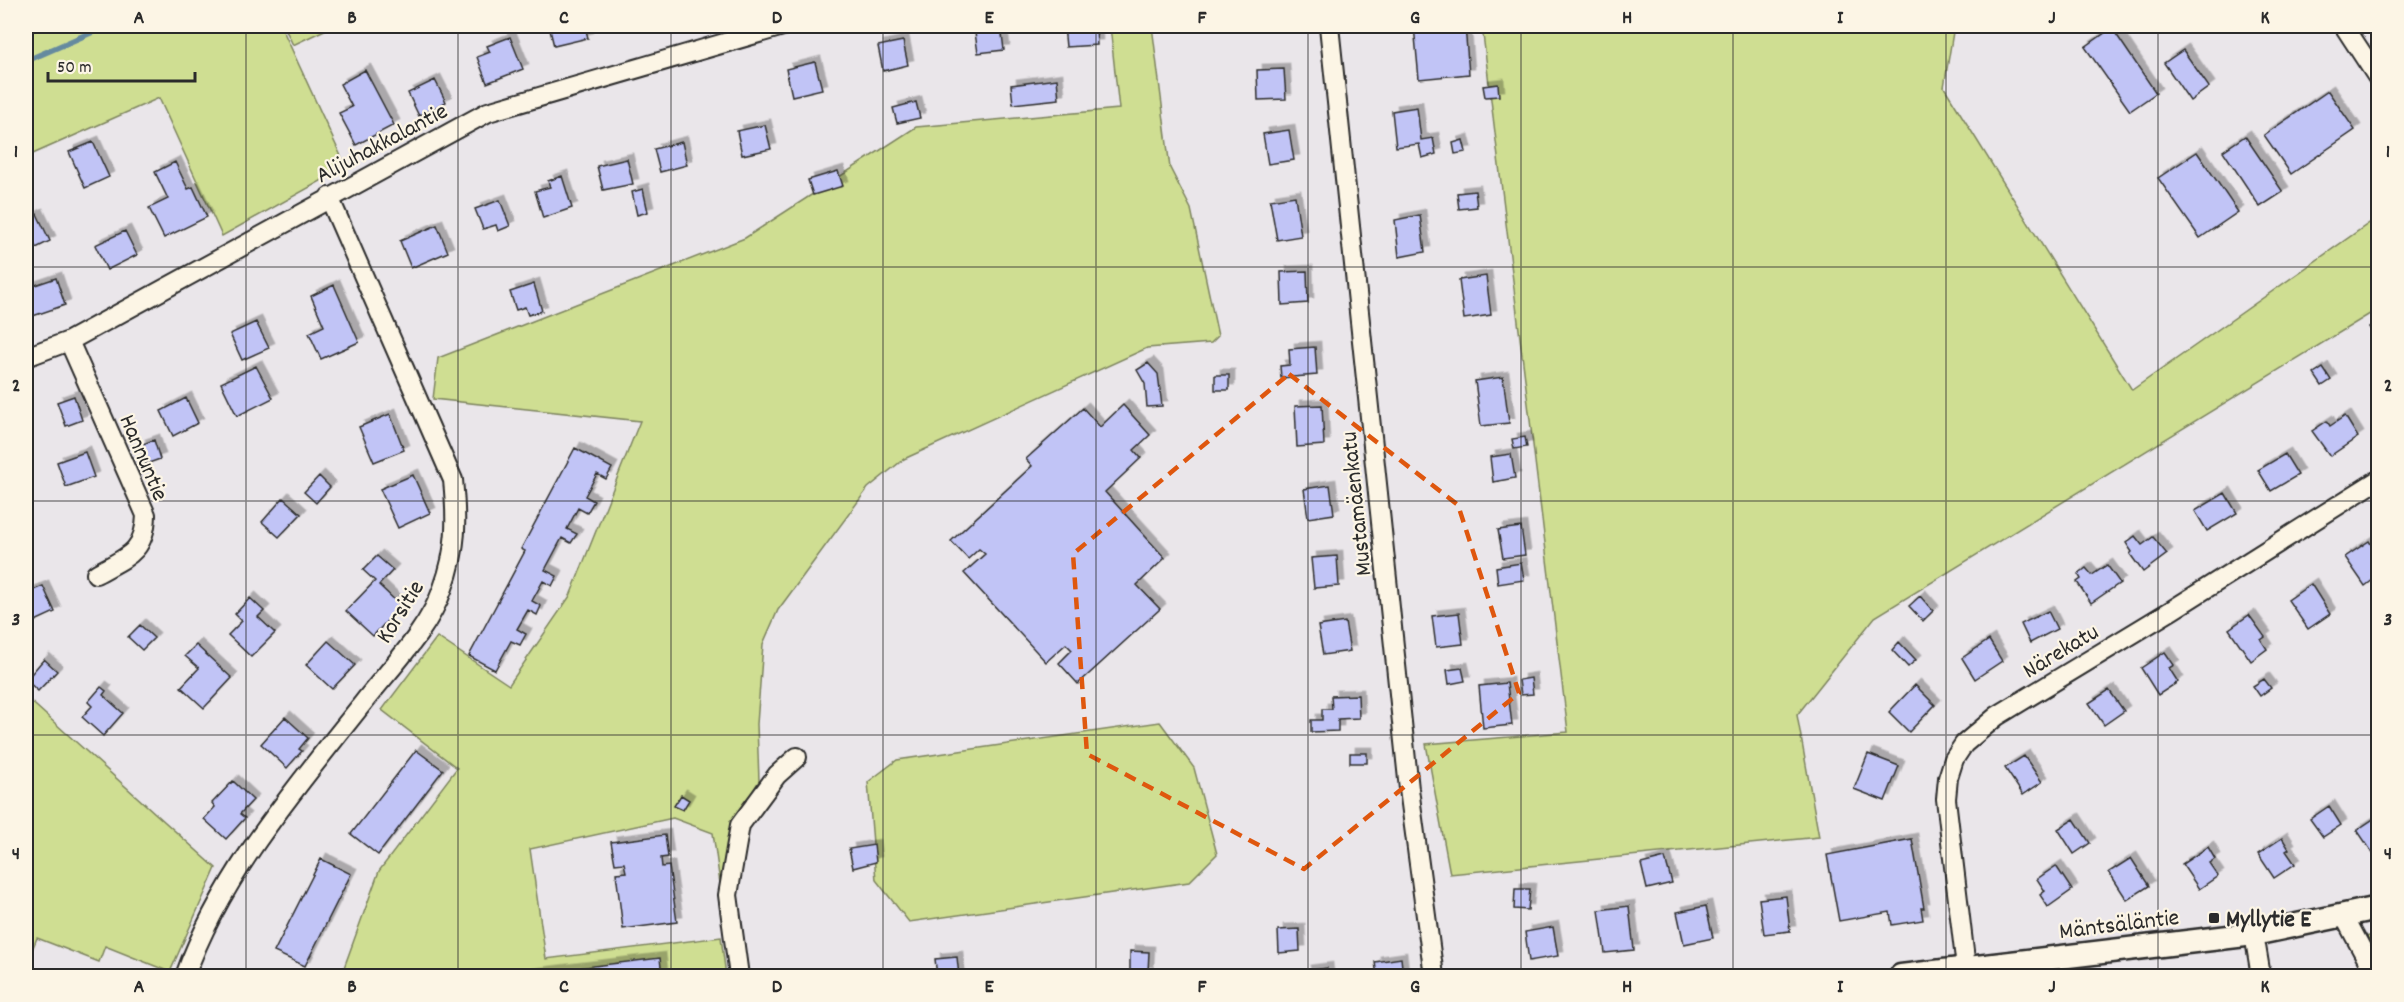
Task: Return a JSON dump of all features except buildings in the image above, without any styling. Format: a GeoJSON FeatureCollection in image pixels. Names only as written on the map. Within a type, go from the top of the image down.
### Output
{"type":"FeatureCollection","features":[{"type":"Feature","properties":{"kind":"street","name":"Alijuhakkalantie"},"geometry":{"type":"LineString","coordinates":[[26,357],[69,342],[329,197],[488,112],[783,26]]}},
{"type":"Feature","properties":{"kind":"street","name":"Mustamäenkatu"},"geometry":{"type":"LineString","coordinates":[[1329,26],[1409,789],[1434,976]]}},
{"type":"Feature","properties":{"kind":"street"},"geometry":{"type":"LineString","coordinates":[[2344,26],[2379,78]]}},
{"type":"Feature","properties":{"kind":"street","name":"Korsitie"},"geometry":{"type":"LineString","coordinates":[[185,976],[210,918],[253,848],[294,791],[427,621],[443,589],[456,543],[453,480],[329,197]]}},
{"type":"Feature","properties":{"kind":"street","name":"Hannuntie"},"geometry":{"type":"LineString","coordinates":[[69,342],[146,515],[145,533],[134,552],[96,574]]}},
{"type":"Feature","properties":{"kind":"street","name":"Närekatu"},"geometry":{"type":"LineString","coordinates":[[1966,968],[1946,799],[1948,778],[1954,759],[1964,744],[1997,716],[2379,480]]}},
{"type":"Feature","properties":{"kind":"street"},"geometry":{"type":"LineString","coordinates":[[739,976],[728,895],[740,825],[777,775],[796,757]]}},
{"type":"Feature","properties":{"kind":"street","name":"Mäntsäläntie"},"geometry":{"type":"LineString","coordinates":[[1901,976],[2254,934],[2379,908]]}},
{"type":"Feature","properties":{"kind":"street"},"geometry":{"type":"LineString","coordinates":[[2344,916],[2376,976]]}},
{"type":"Feature","properties":{"kind":"street"},"geometry":{"type":"LineString","coordinates":[[2254,934],[2261,976]]}},
{"type":"Feature","properties":{"kind":"highlighted area"},"geometry":{"type":"Polygon","coordinates":[[[1289,374],[1458,505],[1519,693],[1304,869],[1087,754],[1073,554],[1289,374]]]}},
{"type":"Feature","properties":{"kind":"green space"},"geometry":{"type":"Polygon","coordinates":[[[47,26],[281,26],[346,167],[222,236],[159,98],[26,157],[26,34],[47,26]]]}},
{"type":"Feature","properties":{"kind":"green space"},"geometry":{"type":"Polygon","coordinates":[[[284,26],[333,26],[293,45],[284,26]]]}},
{"type":"Feature","properties":{"kind":"green space"},"geometry":{"type":"Polygon","coordinates":[[[1110,26],[1152,26],[1170,168],[1191,209],[1218,336],[1211,343],[1147,348],[904,459],[868,488],[778,610],[763,644],[757,724],[759,781],[734,822],[720,883],[713,833],[673,818],[530,849],[546,959],[721,937],[726,976],[341,976],[379,871],[457,768],[382,710],[437,637],[509,685],[570,596],[640,421],[433,399],[438,358],[745,238],[916,127],[1119,109],[1110,26]]]}},
{"type":"Feature","properties":{"kind":"green space"},"geometry":{"type":"Polygon","coordinates":[[[1482,26],[1954,26],[1944,87],[2132,390],[2378,217],[2378,309],[1875,617],[1797,715],[1819,837],[1450,874],[1426,744],[1568,732],[1482,26]]]}},
{"type":"Feature","properties":{"kind":"green space"},"geometry":{"type":"Polygon","coordinates":[[[26,697],[216,868],[170,972],[105,946],[99,962],[37,938],[28,959],[26,958],[26,697]]]}},
{"type":"Feature","properties":{"kind":"green space"},"geometry":{"type":"Polygon","coordinates":[[[1160,722],[1194,768],[1217,854],[1189,882],[909,922],[876,880],[868,782],[897,760],[1160,722]]]}},
{"type":"Feature","properties":{"kind":"green space"},"geometry":{"type":"Polygon","coordinates":[[[2378,934],[2378,960],[2365,937],[2378,934]]]}},
{"type":"Feature","properties":{"kind":"waterway"},"geometry":{"type":"LineString","coordinates":[[26,61],[106,26]]}},
{"type":"Feature","properties":{"kind":"place","name":"Myllytie E"},"geometry":{"type":"Point","coordinates":[2214,918]}}]}
